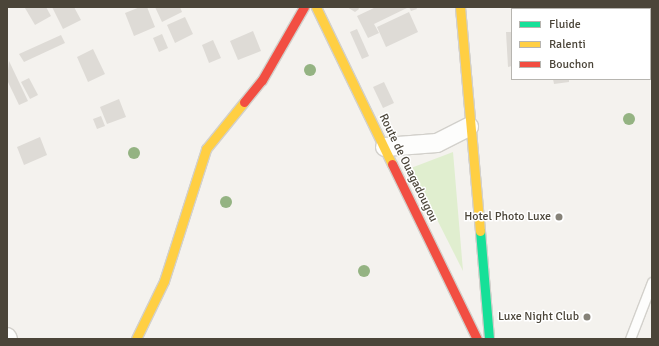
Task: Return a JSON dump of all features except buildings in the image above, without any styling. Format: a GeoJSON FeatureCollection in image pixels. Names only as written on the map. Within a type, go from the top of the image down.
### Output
{"type":"FeatureCollection","features":[{"type":"Feature","properties":{"kind":"street"},"geometry":{"type":"LineString","coordinates":[[136,339],[164,280],[206,149],[262,80],[304,7]]}},
{"type":"Feature","properties":{"kind":"street","name":"Route de Ouagadougou"},"geometry":{"type":"LineString","coordinates":[[316,7],[477,339]]}},
{"type":"Feature","properties":{"kind":"street"},"geometry":{"type":"LineString","coordinates":[[460,7],[469,127],[489,339]]}},
{"type":"Feature","properties":{"kind":"street"},"geometry":{"type":"LineString","coordinates":[[385,147],[437,144],[469,127]]}},
{"type":"Feature","properties":{"kind":"lane"},"geometry":{"type":"LineString","coordinates":[[630,339],[652,282]]}},
{"type":"Feature","properties":{"kind":"green space"},"geometry":{"type":"Polygon","coordinates":[[[453,152],[463,271],[411,168],[453,152]]]}},
{"type":"Feature","properties":{"kind":"traffic: fast"},"geometry":{"type":"LineString","coordinates":[[480,231],[489,339]]}},
{"type":"Feature","properties":{"kind":"traffic: slow"},"geometry":{"type":"LineString","coordinates":[[316,7],[392,164]]}},
{"type":"Feature","properties":{"kind":"traffic: slow"},"geometry":{"type":"LineString","coordinates":[[460,7],[480,231]]}},
{"type":"Feature","properties":{"kind":"traffic: slow"},"geometry":{"type":"LineString","coordinates":[[136,339],[164,281],[206,149],[244,102]]}},
{"type":"Feature","properties":{"kind":"traffic: jam"},"geometry":{"type":"LineString","coordinates":[[244,102],[262,80],[304,7]]}},
{"type":"Feature","properties":{"kind":"traffic: jam"},"geometry":{"type":"LineString","coordinates":[[392,164],[477,339]]}},
{"type":"Feature","properties":{"kind":"place","name":"Hotel Photo Luxe"},"geometry":{"type":"Point","coordinates":[559,217]}},
{"type":"Feature","properties":{"kind":"place","name":"Luxe Night Club"},"geometry":{"type":"Point","coordinates":[587,317]}}]}
